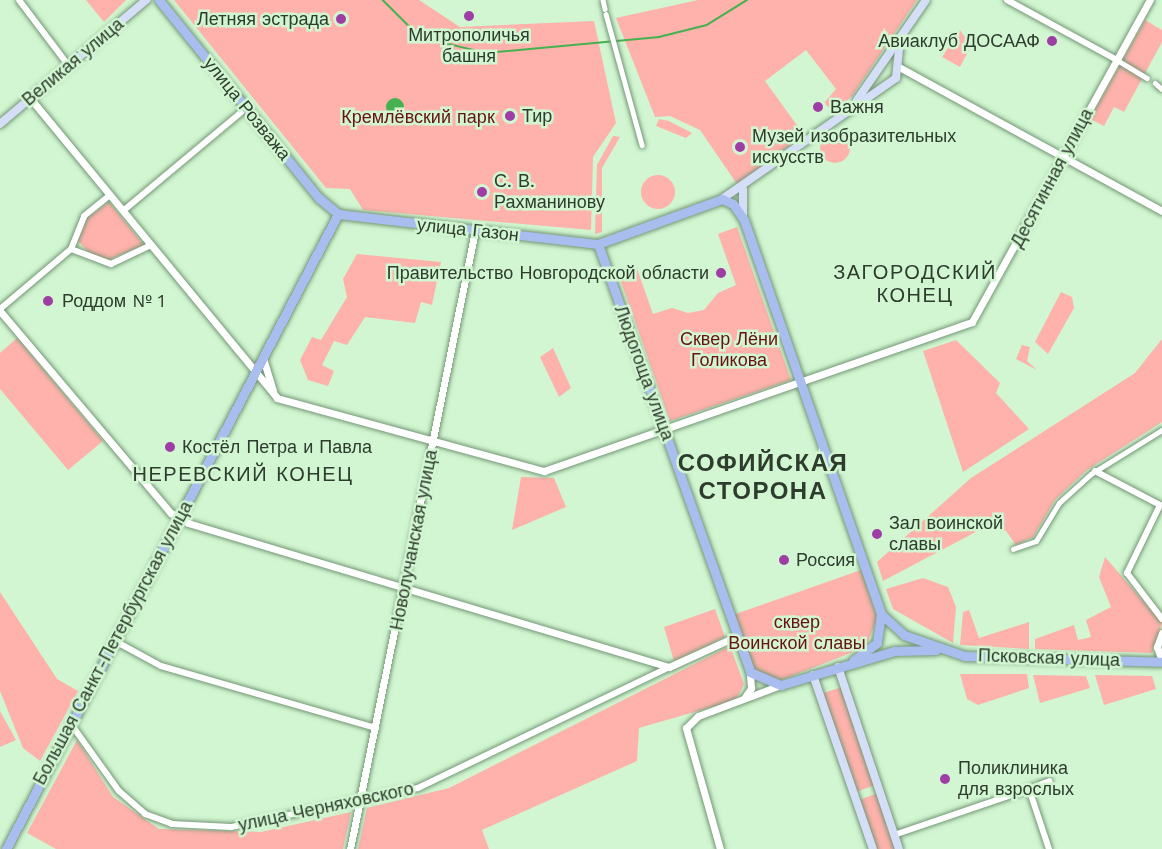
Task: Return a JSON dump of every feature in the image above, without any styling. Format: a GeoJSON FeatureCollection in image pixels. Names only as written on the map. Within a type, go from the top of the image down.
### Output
{"type":"FeatureCollection","features":[{"type":"Feature","properties":{"kind":"main road","name":"Великая улица"},"geometry":{"type":"LineString","coordinates":[[0,123],[69,66],[135,5],[146,0]]}},
{"type":"Feature","properties":{"kind":"main road","name":"улица Розважа"},"geometry":{"type":"LineString","coordinates":[[159,0],[246,108],[338,214]]}},
{"type":"Feature","properties":{"kind":"main road"},"geometry":{"type":"LineString","coordinates":[[849,110],[926,0]]}},
{"type":"Feature","properties":{"kind":"main road"},"geometry":{"type":"LineString","coordinates":[[598,244],[722,199],[743,189],[849,110],[895,79],[900,39]]}},
{"type":"Feature","properties":{"kind":"main road"},"geometry":{"type":"LineString","coordinates":[[881,64],[898,65]]}},
{"type":"Feature","properties":{"kind":"main road"},"geometry":{"type":"LineString","coordinates":[[881,64],[882,77],[895,79]]}},
{"type":"Feature","properties":{"kind":"main road"},"geometry":{"type":"LineString","coordinates":[[743,189],[744,220],[881,614],[899,632],[936,650]]}},
{"type":"Feature","properties":{"kind":"main road"},"geometry":{"type":"LineString","coordinates":[[722,199],[744,220]]}},
{"type":"Feature","properties":{"kind":"main road","name":"улица Газон"},"geometry":{"type":"LineString","coordinates":[[338,214],[598,244]]}},
{"type":"Feature","properties":{"kind":"main road","name":"Большая Санкт-Петербургская улица"},"geometry":{"type":"LineString","coordinates":[[6,849],[338,214]]}},
{"type":"Feature","properties":{"kind":"main road","name":"Людогоща улица"},"geometry":{"type":"LineString","coordinates":[[598,244],[750,672]]}},
{"type":"Feature","properties":{"kind":"main road"},"geometry":{"type":"LineString","coordinates":[[854,660],[877,643],[881,614]]}},
{"type":"Feature","properties":{"kind":"main road"},"geometry":{"type":"LineString","coordinates":[[750,672],[781,685],[854,660],[936,650]]}},
{"type":"Feature","properties":{"kind":"main road","name":"Псковская улица"},"geometry":{"type":"LineString","coordinates":[[936,650],[981,657],[1162,662]]}},
{"type":"Feature","properties":{"kind":"main road"},"geometry":{"type":"LineString","coordinates":[[838,666],[899,849]]}},
{"type":"Feature","properties":{"kind":"main road"},"geometry":{"type":"LineString","coordinates":[[813,675],[873,849]]}},
{"type":"Feature","properties":{"kind":"street"},"geometry":{"type":"LineString","coordinates":[[20,0],[69,66]]}},
{"type":"Feature","properties":{"kind":"street"},"geometry":{"type":"LineString","coordinates":[[603,0],[642,145]]}},
{"type":"Feature","properties":{"kind":"street"},"geometry":{"type":"LineString","coordinates":[[1007,0],[1148,78]]}},
{"type":"Feature","properties":{"kind":"street","name":"Десятинная улица"},"geometry":{"type":"LineString","coordinates":[[277,398],[434,443],[544,471],[972,322],[1150,0]]}},
{"type":"Feature","properties":{"kind":"street"},"geometry":{"type":"LineString","coordinates":[[898,65],[909,77],[1063,156],[1162,211]]}},
{"type":"Feature","properties":{"kind":"street"},"geometry":{"type":"LineString","coordinates":[[895,79],[909,77]]}},
{"type":"Feature","properties":{"kind":"street"},"geometry":{"type":"LineString","coordinates":[[1155,83],[1162,89]]}},
{"type":"Feature","properties":{"kind":"street"},"geometry":{"type":"LineString","coordinates":[[30,98],[277,398]]}},
{"type":"Feature","properties":{"kind":"street"},"geometry":{"type":"LineString","coordinates":[[123,211],[246,108]]}},
{"type":"Feature","properties":{"kind":"street"},"geometry":{"type":"LineString","coordinates":[[110,195],[79,222],[71,249],[0,310],[178,518],[669,667]]}},
{"type":"Feature","properties":{"kind":"street","name":"Новолучанская улица"},"geometry":{"type":"LineString","coordinates":[[350,849],[405,587],[475,231]]}},
{"type":"Feature","properties":{"kind":"street"},"geometry":{"type":"LineString","coordinates":[[71,249],[111,264],[151,245]]}},
{"type":"Feature","properties":{"kind":"street"},"geometry":{"type":"LineString","coordinates":[[263,357],[277,398]]}},
{"type":"Feature","properties":{"kind":"street"},"geometry":{"type":"LineString","coordinates":[[1013,549],[1036,541],[1059,503],[1095,471],[1162,430]]}},
{"type":"Feature","properties":{"kind":"street"},"geometry":{"type":"LineString","coordinates":[[1095,471],[1161,505],[1128,573],[1162,619]]}},
{"type":"Feature","properties":{"kind":"street"},"geometry":{"type":"LineString","coordinates":[[1162,633],[1157,647],[1162,662]]}},
{"type":"Feature","properties":{"kind":"street","name":"улица Черняховского"},"geometry":{"type":"LineString","coordinates":[[71,724],[126,799],[164,822],[231,826],[359,804],[418,789],[737,636]]}},
{"type":"Feature","properties":{"kind":"street"},"geometry":{"type":"LineString","coordinates":[[115,641],[161,666],[376,728]]}},
{"type":"Feature","properties":{"kind":"street"},"geometry":{"type":"LineString","coordinates":[[742,699],[751,688],[750,672]]}},
{"type":"Feature","properties":{"kind":"street"},"geometry":{"type":"LineString","coordinates":[[720,849],[685,732],[698,716],[781,685]]}},
{"type":"Feature","properties":{"kind":"street"},"geometry":{"type":"LineString","coordinates":[[894,835],[1050,781]]}},
{"type":"Feature","properties":{"kind":"street"},"geometry":{"type":"LineString","coordinates":[[1029,789],[1049,849]]}},
{"type":"Feature","properties":{"kind":"green space"},"geometry":{"type":"Polygon","coordinates":[[[86,0],[126,0],[104,22],[86,0]]]}},
{"type":"Feature","properties":{"kind":"green space","name":"Кремлёвский парк"},"geometry":{"type":"Polygon","coordinates":[[[174,0],[419,0],[460,27],[594,21],[616,123],[593,157],[591,230],[363,210],[350,189],[326,188],[174,0]]]}},
{"type":"Feature","properties":{"kind":"green space"},"geometry":{"type":"Polygon","coordinates":[[[698,0],[917,0],[852,96],[834,112],[824,103],[836,89],[806,50],[765,81],[804,135],[737,184],[700,130],[670,116],[655,117],[616,18],[698,0]]]}},
{"type":"Feature","properties":{"kind":"green space"},"geometry":{"type":"Polygon","coordinates":[[[1145,20],[1162,30],[1162,42],[1124,112],[1114,107],[1104,126],[1090,119],[1145,20]]]}},
{"type":"Feature","properties":{"kind":"green space"},"geometry":{"type":"Polygon","coordinates":[[[960,30],[971,46],[960,67],[942,57],[960,30]]]}},
{"type":"Feature","properties":{"kind":"green space"},"geometry":{"type":"Polygon","coordinates":[[[659,119],[669,121],[692,133],[686,138],[656,126],[659,119]]]}},
{"type":"Feature","properties":{"kind":"green space"},"geometry":{"type":"Polygon","coordinates":[[[835,133],[841,134],[849,142],[849,154],[841,162],[835,163],[829,162],[821,154],[820,148],[821,142],[829,134],[835,133]]]}},
{"type":"Feature","properties":{"kind":"green space"},"geometry":{"type":"Polygon","coordinates":[[[613,136],[620,137],[602,168],[602,232],[595,234],[597,165],[613,136]]]}},
{"type":"Feature","properties":{"kind":"green space"},"geometry":{"type":"Polygon","coordinates":[[[658,175],[670,180],[675,192],[670,204],[658,209],[646,204],[641,192],[646,180],[658,175]]]}},
{"type":"Feature","properties":{"kind":"green space"},"geometry":{"type":"Polygon","coordinates":[[[109,202],[144,245],[108,260],[91,255],[78,241],[87,218],[109,202]]]}},
{"type":"Feature","properties":{"kind":"green space","name":"Сквер Лёни Голикова"},"geometry":{"type":"Polygon","coordinates":[[[737,227],[791,380],[670,421],[617,270],[635,263],[653,314],[672,308],[688,313],[704,310],[718,293],[736,285],[718,234],[737,227]]]}},
{"type":"Feature","properties":{"kind":"green space"},"geometry":{"type":"Polygon","coordinates":[[[357,254],[441,262],[432,305],[421,302],[415,323],[365,317],[347,345],[334,341],[322,365],[334,371],[328,386],[308,380],[300,360],[312,337],[321,340],[347,297],[343,279],[357,254]]]}},
{"type":"Feature","properties":{"kind":"green space"},"geometry":{"type":"Polygon","coordinates":[[[1061,292],[1072,297],[1074,308],[1048,354],[1035,342],[1061,292]]]}},
{"type":"Feature","properties":{"kind":"green space"},"geometry":{"type":"Polygon","coordinates":[[[17,338],[103,441],[68,470],[0,389],[0,353],[17,338]]]}},
{"type":"Feature","properties":{"kind":"green space"},"geometry":{"type":"Polygon","coordinates":[[[1162,339],[1162,422],[1087,470],[1055,500],[1033,537],[1016,545],[1006,531],[989,525],[883,581],[877,562],[971,478],[1135,373],[1162,339]]]}},
{"type":"Feature","properties":{"kind":"green space"},"geometry":{"type":"Polygon","coordinates":[[[956,340],[1000,383],[996,393],[1029,429],[963,472],[923,351],[956,340]]]}},
{"type":"Feature","properties":{"kind":"green space"},"geometry":{"type":"Polygon","coordinates":[[[1022,345],[1030,347],[1027,361],[1037,370],[1016,359],[1022,345]]]}},
{"type":"Feature","properties":{"kind":"green space"},"geometry":{"type":"Polygon","coordinates":[[[553,348],[571,388],[559,397],[540,357],[553,348]]]}},
{"type":"Feature","properties":{"kind":"green space"},"geometry":{"type":"Polygon","coordinates":[[[521,477],[554,478],[566,507],[512,530],[521,477]]]}},
{"type":"Feature","properties":{"kind":"green space"},"geometry":{"type":"Polygon","coordinates":[[[1105,557],[1162,623],[1152,653],[1035,649],[1035,639],[1074,625],[1078,640],[1091,637],[1086,620],[1111,607],[1099,577],[1105,557]]]}},
{"type":"Feature","properties":{"kind":"green space","name":"сквер Воинской славы"},"geometry":{"type":"Polygon","coordinates":[[[861,570],[877,618],[866,647],[779,681],[753,668],[733,615],[861,570]]]}},
{"type":"Feature","properties":{"kind":"green space"},"geometry":{"type":"Polygon","coordinates":[[[923,578],[948,587],[956,607],[953,643],[893,609],[886,589],[923,578]]]}},
{"type":"Feature","properties":{"kind":"green space"},"geometry":{"type":"Polygon","coordinates":[[[0,592],[57,679],[78,691],[40,761],[23,748],[0,691],[0,592]]]}},
{"type":"Feature","properties":{"kind":"green space"},"geometry":{"type":"Polygon","coordinates":[[[715,609],[725,637],[674,661],[664,627],[715,609]]]}},
{"type":"Feature","properties":{"kind":"green space"},"geometry":{"type":"Polygon","coordinates":[[[969,610],[979,638],[1029,622],[1029,649],[960,645],[963,612],[969,610]]]}},
{"type":"Feature","properties":{"kind":"green space"},"geometry":{"type":"Polygon","coordinates":[[[730,646],[744,684],[736,700],[639,728],[637,761],[482,830],[489,849],[358,849],[367,808],[449,788],[730,646]]]}},
{"type":"Feature","properties":{"kind":"green space"},"geometry":{"type":"Polygon","coordinates":[[[960,674],[1027,674],[1029,688],[978,705],[967,699],[960,674]]]}},
{"type":"Feature","properties":{"kind":"green space"},"geometry":{"type":"Polygon","coordinates":[[[1033,675],[1086,676],[1090,688],[1040,703],[1033,675]]]}},
{"type":"Feature","properties":{"kind":"green space"},"geometry":{"type":"Polygon","coordinates":[[[1095,675],[1152,676],[1156,689],[1104,705],[1095,675]]]}},
{"type":"Feature","properties":{"kind":"green space"},"geometry":{"type":"Polygon","coordinates":[[[842,687],[875,785],[856,792],[823,693],[842,687]]]}},
{"type":"Feature","properties":{"kind":"green space"},"geometry":{"type":"Polygon","coordinates":[[[0,711],[16,740],[0,747],[0,711]]]}},
{"type":"Feature","properties":{"kind":"green space"},"geometry":{"type":"Polygon","coordinates":[[[77,740],[113,797],[159,829],[261,832],[351,812],[343,849],[56,849],[27,833],[77,740]]]}},
{"type":"Feature","properties":{"kind":"green space"},"geometry":{"type":"Polygon","coordinates":[[[878,793],[897,849],[875,849],[859,800],[878,793]]]}},
{"type":"Feature","properties":{"kind":"shaded area"},"geometry":{"type":"Polygon","coordinates":[[[395,98],[401,101],[404,107],[401,113],[395,116],[389,113],[386,107],[389,101],[395,98]]]}},
{"type":"Feature","properties":{"kind":"waterway"},"geometry":{"type":"LineString","coordinates":[[383,0],[420,37],[486,53],[659,37],[707,25],[747,0]]}},
{"type":"Feature","properties":{"kind":"place","name":"Митрополичья башня"},"geometry":{"type":"Point","coordinates":[469,16]}},
{"type":"Feature","properties":{"kind":"place","name":"Летняя эстрада"},"geometry":{"type":"Point","coordinates":[341,19]}},
{"type":"Feature","properties":{"kind":"place","name":"Авиаклуб ДОСААФ"},"geometry":{"type":"Point","coordinates":[1052,41]}},
{"type":"Feature","properties":{"kind":"place","name":"Важня"},"geometry":{"type":"Point","coordinates":[818,107]}},
{"type":"Feature","properties":{"kind":"place","name":"Тир"},"geometry":{"type":"Point","coordinates":[510,116]}},
{"type":"Feature","properties":{"kind":"place","name":"Музей изобразительных искусств"},"geometry":{"type":"Point","coordinates":[740,147]}},
{"type":"Feature","properties":{"kind":"place","name":"С. В. Рахманинову"},"geometry":{"type":"Point","coordinates":[482,192]}},
{"type":"Feature","properties":{"kind":"place","name":"Правительство Новгородской области"},"geometry":{"type":"Point","coordinates":[721,273]}},
{"type":"Feature","properties":{"kind":"place","name":"Роддом № 1"},"geometry":{"type":"Point","coordinates":[48,301]}},
{"type":"Feature","properties":{"kind":"place","name":"Костёл Петра и Павла"},"geometry":{"type":"Point","coordinates":[170,447]}},
{"type":"Feature","properties":{"kind":"place","name":"Зал воинской славы"},"geometry":{"type":"Point","coordinates":[877,534]}},
{"type":"Feature","properties":{"kind":"place","name":"Россия"},"geometry":{"type":"Point","coordinates":[784,560]}},
{"type":"Feature","properties":{"kind":"place","name":"Поликлиника для взрослых"},"geometry":{"type":"Point","coordinates":[945,779]}},
{"type":"Feature","properties":{"kind":"district","name":"ЗАГОРОДСКИЙ КОНЕЦ"},"geometry":{"type":"Point","coordinates":[915,284]}},
{"type":"Feature","properties":{"kind":"district","name":"НЕРЕВСКИЙ КОНЕЦ"},"geometry":{"type":"Point","coordinates":[243,474]}},
{"type":"Feature","properties":{"kind":"district","name":"СОФИЙСКАЯ СТОРОНА"},"geometry":{"type":"Point","coordinates":[763,478]}}]}
